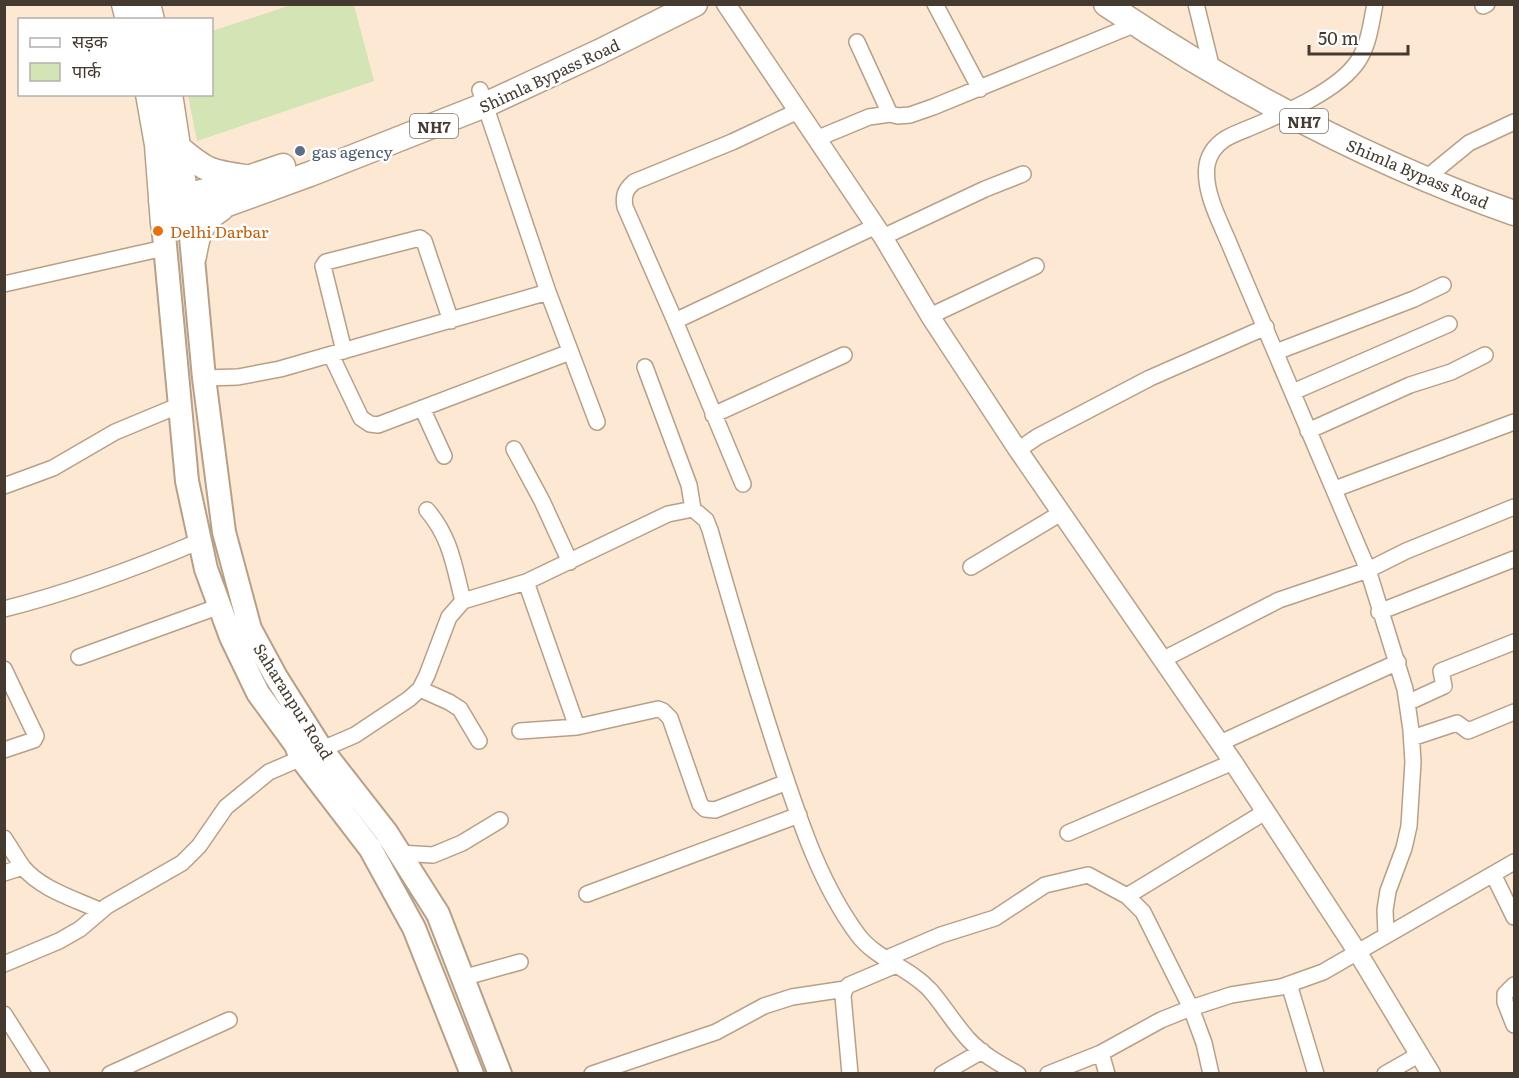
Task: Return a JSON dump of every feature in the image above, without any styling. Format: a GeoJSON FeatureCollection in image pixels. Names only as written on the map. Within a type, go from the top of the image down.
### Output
{"type":"FeatureCollection","features":[{"type":"Feature","properties":{"kind":"highway","name":"Shimla Bypass Road"},"geometry":{"type":"LineString","coordinates":[[188,207],[250,177],[482,98],[659,4]]}},
{"type":"Feature","properties":{"kind":"highway","name":"Shimla Bypass Road"},"geometry":{"type":"LineString","coordinates":[[162,212],[236,200],[310,174],[482,98],[599,52],[695,4]]}},
{"type":"Feature","properties":{"kind":"highway","name":"Shimla Bypass Road"},"geometry":{"type":"LineString","coordinates":[[1106,4],[1286,112],[1349,144],[1459,194],[1515,213]]}},
{"type":"Feature","properties":{"kind":"highway"},"geometry":{"type":"LineString","coordinates":[[148,96],[157,145],[162,212]]}},
{"type":"Feature","properties":{"kind":"highway"},"geometry":{"type":"LineString","coordinates":[[170,96],[188,207]]}},
{"type":"Feature","properties":{"kind":"highway"},"geometry":{"type":"LineString","coordinates":[[178,147],[200,166],[215,173],[250,177]]}},
{"type":"Feature","properties":{"kind":"highway"},"geometry":{"type":"LineString","coordinates":[[194,255],[197,239],[208,218],[236,200]]}},
{"type":"Feature","properties":{"kind":"main road","name":"Saharanpur Road"},"geometry":{"type":"LineString","coordinates":[[188,207],[204,378],[224,532],[250,629],[276,677],[322,750],[386,832],[438,915],[500,1074]]}},
{"type":"Feature","properties":{"kind":"main road","name":"Saharanpur Road"},"geometry":{"type":"LineString","coordinates":[[162,212],[188,481],[206,569],[231,637],[258,693],[296,745],[301,758],[370,848],[414,928],[472,1074]]}},
{"type":"Feature","properties":{"kind":"street"},"geometry":{"type":"LineString","coordinates":[[726,4],[879,231],[930,316],[1017,450],[1233,762],[1358,952],[1431,1074]]}},
{"type":"Feature","properties":{"kind":"street"},"geometry":{"type":"LineString","coordinates":[[935,4],[980,89]]}},
{"type":"Feature","properties":{"kind":"street"},"geometry":{"type":"LineString","coordinates":[[1196,4],[1212,69]]}},
{"type":"Feature","properties":{"kind":"street"},"geometry":{"type":"LineString","coordinates":[[1375,4],[1363,53],[1339,82],[1286,112],[1225,139],[1214,149],[1207,163],[1206,180],[1308,431],[1335,489],[1368,570],[1379,612],[1398,662],[1407,703],[1413,762],[1408,826],[1404,848],[1388,891],[1385,910],[1386,935]]}},
{"type":"Feature","properties":{"kind":"street"},"geometry":{"type":"LineString","coordinates":[[816,139],[869,117],[890,114],[910,115],[980,89],[1136,24]]}},
{"type":"Feature","properties":{"kind":"street"},"geometry":{"type":"LineString","coordinates":[[857,42],[890,114]]}},
{"type":"Feature","properties":{"kind":"street"},"geometry":{"type":"LineString","coordinates":[[482,98],[548,292],[597,422]]}},
{"type":"Feature","properties":{"kind":"street"},"geometry":{"type":"LineString","coordinates":[[743,484],[625,207],[626,191],[634,182],[732,142],[798,111]]}},
{"type":"Feature","properties":{"kind":"street"},"geometry":{"type":"LineString","coordinates":[[1425,178],[1469,143],[1515,122]]}},
{"type":"Feature","properties":{"kind":"street"},"geometry":{"type":"LineString","coordinates":[[675,321],[879,231],[1023,174]]}},
{"type":"Feature","properties":{"kind":"street"},"geometry":{"type":"LineString","coordinates":[[452,321],[424,241],[420,238],[326,262],[323,266],[337,353],[359,415],[366,423],[382,424],[570,352]]}},
{"type":"Feature","properties":{"kind":"street"},"geometry":{"type":"LineString","coordinates":[[4,284],[164,248]]}},
{"type":"Feature","properties":{"kind":"street"},"geometry":{"type":"LineString","coordinates":[[930,316],[1036,266]]}},
{"type":"Feature","properties":{"kind":"street"},"geometry":{"type":"LineString","coordinates":[[1276,352],[1414,299],[1443,285]]}},
{"type":"Feature","properties":{"kind":"street"},"geometry":{"type":"LineString","coordinates":[[204,378],[255,375],[548,292]]}},
{"type":"Feature","properties":{"kind":"street"},"geometry":{"type":"LineString","coordinates":[[1293,392],[1449,324]]}},
{"type":"Feature","properties":{"kind":"street"},"geometry":{"type":"LineString","coordinates":[[1017,450],[1037,437],[1150,378],[1266,327]]}},
{"type":"Feature","properties":{"kind":"street"},"geometry":{"type":"LineString","coordinates":[[713,414],[844,355]]}},
{"type":"Feature","properties":{"kind":"street"},"geometry":{"type":"LineString","coordinates":[[1308,431],[1410,385],[1451,372],[1485,355]]}},
{"type":"Feature","properties":{"kind":"street"},"geometry":{"type":"LineString","coordinates":[[645,368],[689,485],[693,509],[706,520],[710,530],[752,675],[815,860],[837,902],[860,937],[875,952],[917,978],[969,1040],[982,1052],[1018,1074]]}},
{"type":"Feature","properties":{"kind":"street"},"geometry":{"type":"LineString","coordinates":[[4,486],[53,468],[115,432],[180,405]]}},
{"type":"Feature","properties":{"kind":"street"},"geometry":{"type":"LineString","coordinates":[[422,408],[444,456]]}},
{"type":"Feature","properties":{"kind":"street"},"geometry":{"type":"LineString","coordinates":[[1335,489],[1515,422]]}},
{"type":"Feature","properties":{"kind":"street"},"geometry":{"type":"LineString","coordinates":[[514,449],[542,501],[570,562]]}},
{"type":"Feature","properties":{"kind":"street"},"geometry":{"type":"LineString","coordinates":[[1164,660],[1279,600],[1368,570],[1406,551],[1515,507]]}},
{"type":"Feature","properties":{"kind":"street"},"geometry":{"type":"LineString","coordinates":[[4,964],[59,941],[80,929],[101,911],[182,863],[199,846],[226,807],[269,772],[355,735],[409,699],[420,689],[449,617],[463,601],[526,582],[668,514],[693,509]]}},
{"type":"Feature","properties":{"kind":"street"},"geometry":{"type":"LineString","coordinates":[[427,510],[437,521],[447,540],[463,601]]}},
{"type":"Feature","properties":{"kind":"street"},"geometry":{"type":"LineString","coordinates":[[971,567],[1061,513]]}},
{"type":"Feature","properties":{"kind":"street"},"geometry":{"type":"LineString","coordinates":[[4,609],[65,593],[200,541]]}},
{"type":"Feature","properties":{"kind":"street"},"geometry":{"type":"LineString","coordinates":[[1379,612],[1515,559]]}},
{"type":"Feature","properties":{"kind":"street"},"geometry":{"type":"LineString","coordinates":[[526,582],[577,727]]}},
{"type":"Feature","properties":{"kind":"street"},"geometry":{"type":"LineString","coordinates":[[79,657],[220,606]]}},
{"type":"Feature","properties":{"kind":"street"},"geometry":{"type":"LineString","coordinates":[[1407,703],[1444,686],[1441,671],[1515,642]]}},
{"type":"Feature","properties":{"kind":"street"},"geometry":{"type":"LineString","coordinates":[[1220,743],[1398,662]]}},
{"type":"Feature","properties":{"kind":"street"},"geometry":{"type":"LineString","coordinates":[[4,669],[36,736],[34,740],[4,750]]}},
{"type":"Feature","properties":{"kind":"street"},"geometry":{"type":"LineString","coordinates":[[420,689],[460,709],[479,741]]}},
{"type":"Feature","properties":{"kind":"street"},"geometry":{"type":"LineString","coordinates":[[520,731],[577,727],[657,709],[670,718],[700,804],[710,811],[787,782]]}},
{"type":"Feature","properties":{"kind":"street"},"geometry":{"type":"LineString","coordinates":[[1412,738],[1457,723],[1468,731],[1515,712]]}},
{"type":"Feature","properties":{"kind":"street"},"geometry":{"type":"LineString","coordinates":[[1068,833],[1233,762]]}},
{"type":"Feature","properties":{"kind":"street"},"geometry":{"type":"LineString","coordinates":[[1127,896],[1265,812]]}},
{"type":"Feature","properties":{"kind":"street"},"geometry":{"type":"LineString","coordinates":[[587,894],[799,815]]}},
{"type":"Feature","properties":{"kind":"street"},"geometry":{"type":"LineString","coordinates":[[399,853],[433,855],[462,843],[500,820]]}},
{"type":"Feature","properties":{"kind":"street"},"geometry":{"type":"LineString","coordinates":[[4,838],[23,867],[33,877],[101,911]]}},
{"type":"Feature","properties":{"kind":"street"},"geometry":{"type":"LineString","coordinates":[[1048,1074],[1101,1053],[1161,1020],[1191,1008],[1231,995],[1289,984],[1323,972],[1515,862]]}},
{"type":"Feature","properties":{"kind":"street"},"geometry":{"type":"LineString","coordinates":[[4,873],[23,867]]}},
{"type":"Feature","properties":{"kind":"street"},"geometry":{"type":"LineString","coordinates":[[1493,874],[1515,917]]}},
{"type":"Feature","properties":{"kind":"street"},"geometry":{"type":"LineString","coordinates":[[850,1074],[843,996],[849,985],[941,935],[995,918],[1045,885],[1088,875],[1127,896],[1143,912],[1191,1008],[1204,1043],[1210,1074]]}},
{"type":"Feature","properties":{"kind":"street"},"geometry":{"type":"LineString","coordinates":[[462,978],[520,962]]}},
{"type":"Feature","properties":{"kind":"street"},"geometry":{"type":"LineString","coordinates":[[1289,984],[1316,1074]]}},
{"type":"Feature","properties":{"kind":"street"},"geometry":{"type":"LineString","coordinates":[[1515,985],[1505,994],[1505,1002],[1515,1025]]}},
{"type":"Feature","properties":{"kind":"street"},"geometry":{"type":"LineString","coordinates":[[592,1074],[716,1032],[764,1006],[792,997],[845,989]]}},
{"type":"Feature","properties":{"kind":"street"},"geometry":{"type":"LineString","coordinates":[[4,1014],[42,1074]]}},
{"type":"Feature","properties":{"kind":"street"},"geometry":{"type":"LineString","coordinates":[[110,1074],[229,1020]]}},
{"type":"Feature","properties":{"kind":"street"},"geometry":{"type":"LineString","coordinates":[[942,1074],[982,1052]]}},
{"type":"Feature","properties":{"kind":"street"},"geometry":{"type":"LineString","coordinates":[[1101,1053],[1107,1074]]}},
{"type":"Feature","properties":{"kind":"street"},"geometry":{"type":"LineString","coordinates":[[1385,1074],[1420,1054]]}},
{"type":"Feature","properties":{"kind":"green space"},"geometry":{"type":"Polygon","coordinates":[[[291,5],[354,5],[374,81],[197,141],[188,96],[213,96],[213,31],[291,5]]]}},
{"type":"Feature","properties":{"kind":"place","name":"gas agency"},"geometry":{"type":"Point","coordinates":[300,151]}},
{"type":"Feature","properties":{"kind":"place","name":"Delhi Darbar"},"geometry":{"type":"Point","coordinates":[158,231]}}]}
